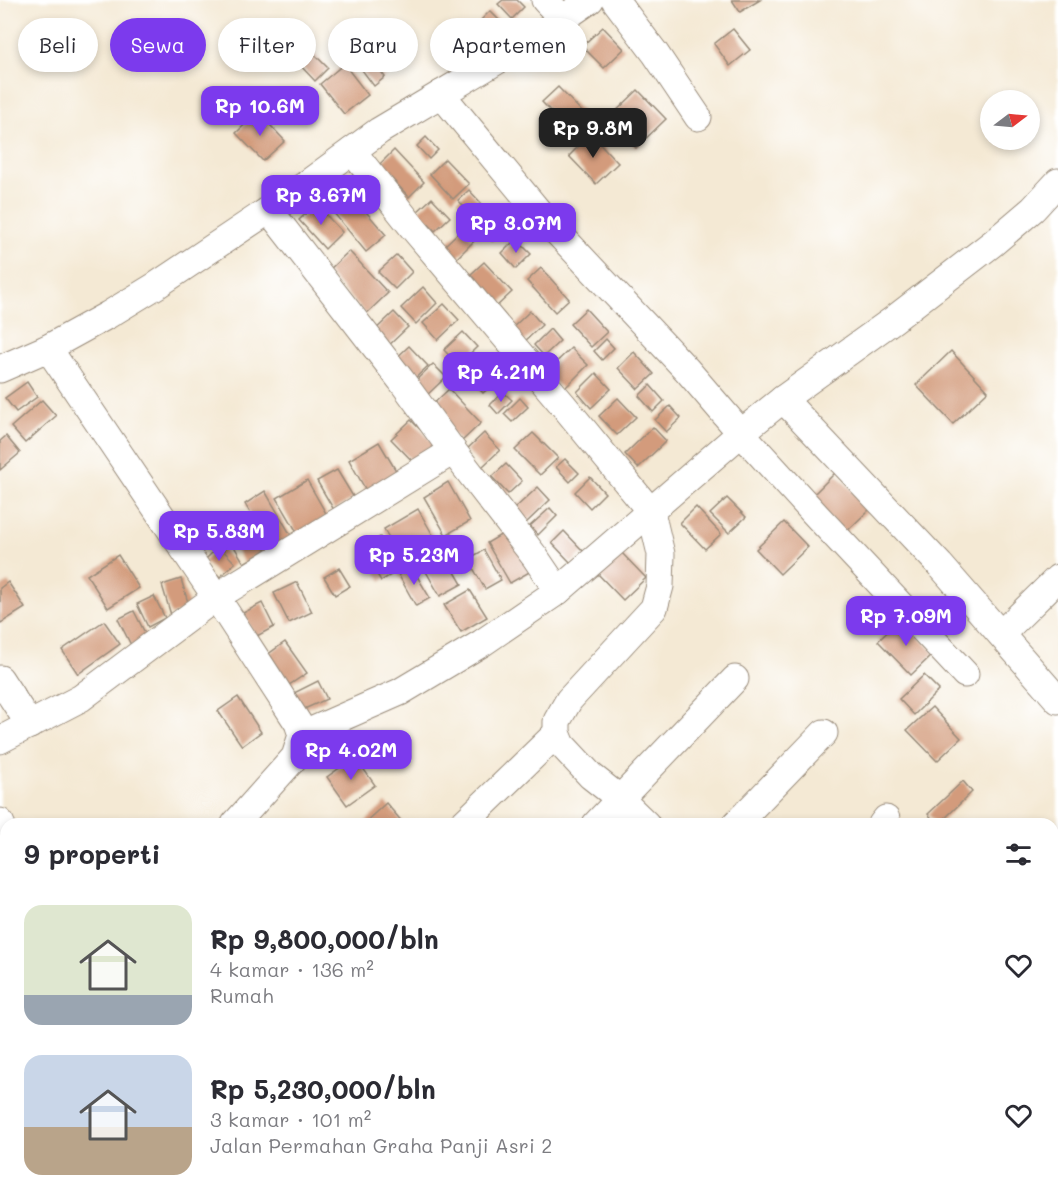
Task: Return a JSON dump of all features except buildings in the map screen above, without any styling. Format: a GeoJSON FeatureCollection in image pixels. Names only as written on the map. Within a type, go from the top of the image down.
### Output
{"type":"FeatureCollection","features":[{"type":"Feature","properties":{"kind":"street"},"geometry":{"type":"LineString","coordinates":[[0,369],[48,348],[137,297],[305,186],[379,131],[535,38],[554,10],[590,0]]}},
{"type":"Feature","properties":{"kind":"street"},"geometry":{"type":"LineString","coordinates":[[615,0],[655,53],[698,117]]}},
{"type":"Feature","properties":{"kind":"street"},"geometry":{"type":"LineString","coordinates":[[441,94],[542,216],[687,370],[741,433],[965,674]]}},
{"type":"Feature","properties":{"kind":"street"},"geometry":{"type":"LineString","coordinates":[[352,151],[414,229],[651,512],[661,554],[660,586],[654,608],[569,700],[557,721],[556,733],[562,745],[591,776],[640,818]]}},
{"type":"Feature","properties":{"kind":"street"},"geometry":{"type":"LineString","coordinates":[[302,735],[400,692],[482,644],[558,591],[741,433],[783,399],[893,320],[993,243],[1033,209],[1058,182]]}},
{"type":"Feature","properties":{"kind":"street"},"geometry":{"type":"LineString","coordinates":[[269,210],[517,533],[558,591]]}},
{"type":"Feature","properties":{"kind":"street"},"geometry":{"type":"LineString","coordinates":[[48,348],[298,723],[302,735],[295,757],[240,818]]}},
{"type":"Feature","properties":{"kind":"street"},"geometry":{"type":"LineString","coordinates":[[783,399],[940,565],[1058,700]]}},
{"type":"Feature","properties":{"kind":"street"},"geometry":{"type":"LineString","coordinates":[[0,740],[81,698],[216,597],[453,451]]}},
{"type":"Feature","properties":{"kind":"street"},"geometry":{"type":"LineString","coordinates":[[1001,634],[1058,578]]}},
{"type":"Feature","properties":{"kind":"street"},"geometry":{"type":"LineString","coordinates":[[0,679],[30,724]]}},
{"type":"Feature","properties":{"kind":"street"},"geometry":{"type":"LineString","coordinates":[[601,818],[735,679]]}},
{"type":"Feature","properties":{"kind":"street"},"geometry":{"type":"LineString","coordinates":[[469,818],[556,733]]}},
{"type":"Feature","properties":{"kind":"street"},"geometry":{"type":"LineString","coordinates":[[742,818],[824,733]]}}]}
